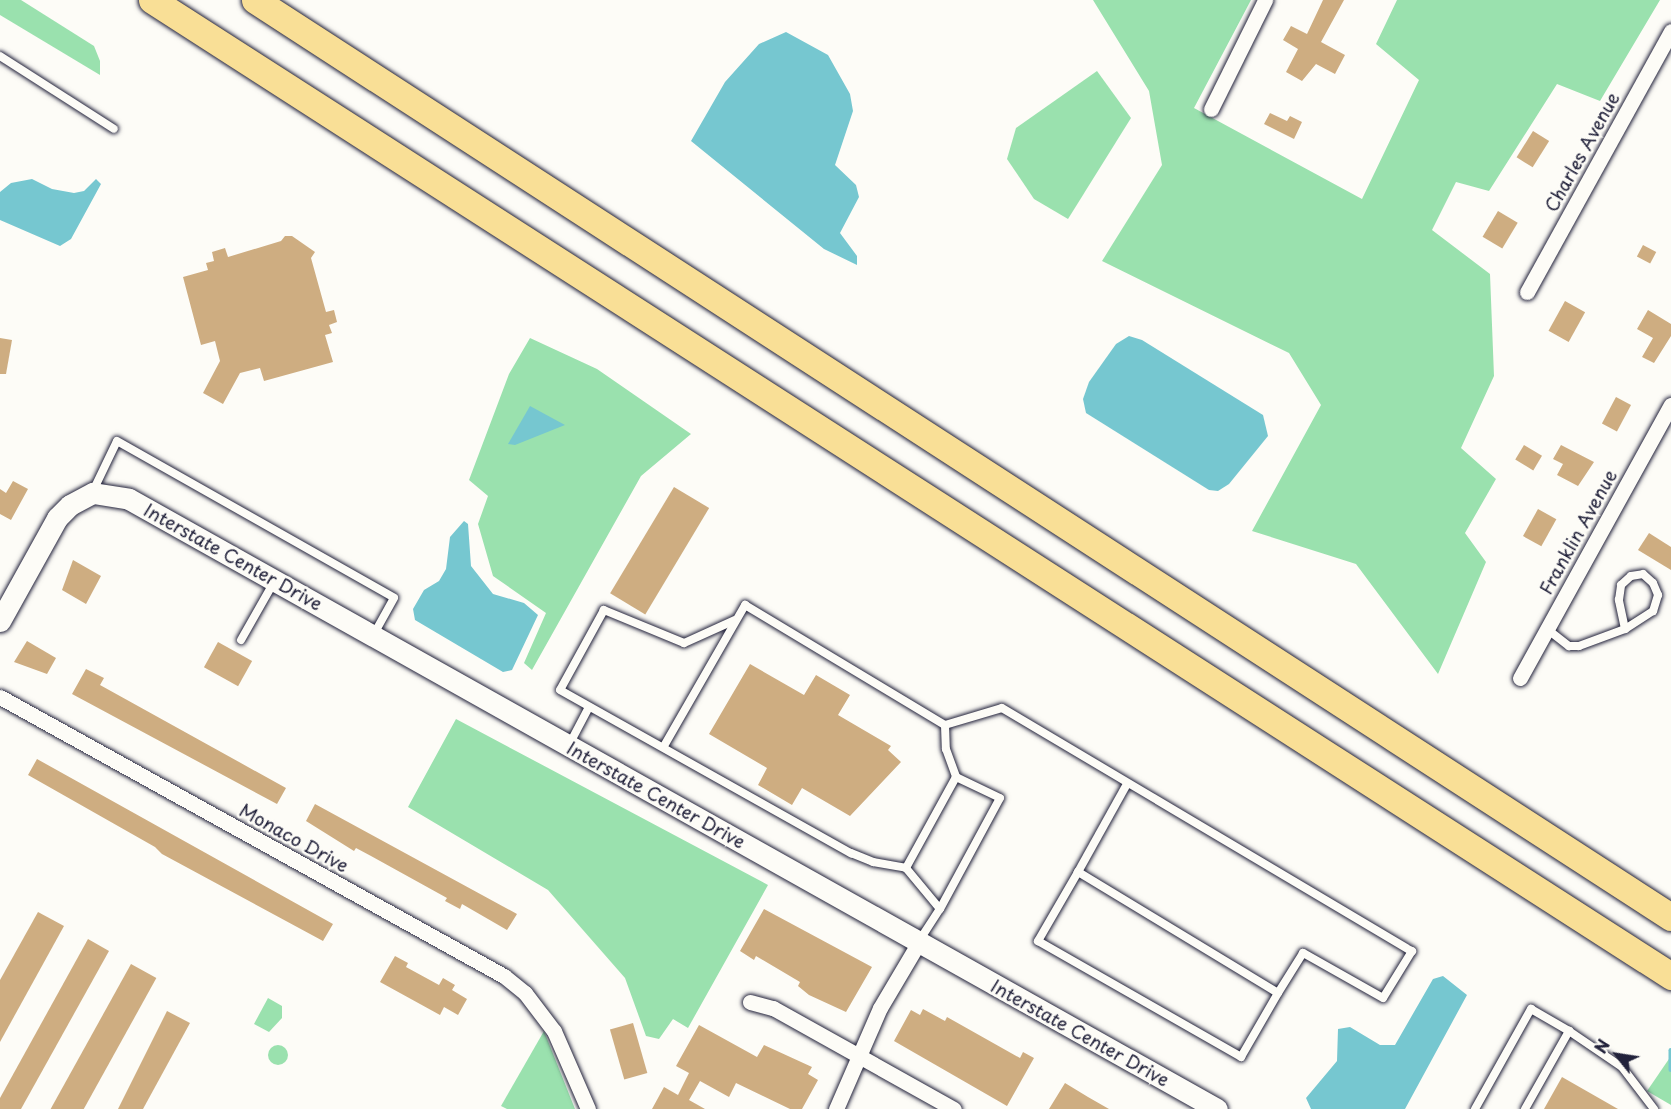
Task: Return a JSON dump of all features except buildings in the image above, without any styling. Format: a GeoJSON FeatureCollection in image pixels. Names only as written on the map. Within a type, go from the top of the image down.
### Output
{"type":"FeatureCollection","features":[{"type":"Feature","properties":{"kind":"highway"},"geometry":{"type":"LineString","coordinates":[[152,0],[1671,976]]}},
{"type":"Feature","properties":{"kind":"highway"},"geometry":{"type":"LineString","coordinates":[[255,0],[1671,916]]}},
{"type":"Feature","properties":{"kind":"street"},"geometry":{"type":"LineString","coordinates":[[1210,109],[1265,0]]}},
{"type":"Feature","properties":{"kind":"street","name":"Charles Avenue"},"geometry":{"type":"LineString","coordinates":[[1527,292],[1671,31]]}},
{"type":"Feature","properties":{"kind":"street","name":"Franklin Avenue"},"geometry":{"type":"LineString","coordinates":[[1520,678],[1671,405]]}},
{"type":"Feature","properties":{"kind":"street"},"geometry":{"type":"LineString","coordinates":[[0,621],[57,518],[80,497],[93,493]]}},
{"type":"Feature","properties":{"kind":"street","name":"Interstate Center Drive"},"geometry":{"type":"LineString","coordinates":[[93,493],[129,499],[1216,1109]]}},
{"type":"Feature","properties":{"kind":"street","name":"Monaco Drive"},"geometry":{"type":"LineString","coordinates":[[0,697],[504,976],[525,993],[555,1031],[588,1109]]}},
{"type":"Feature","properties":{"kind":"street"},"geometry":{"type":"LineString","coordinates":[[836,1109],[880,1008],[918,942]]}},
{"type":"Feature","properties":{"kind":"street"},"geometry":{"type":"LineString","coordinates":[[750,1002],[773,1008],[954,1109]]}},
{"type":"Feature","properties":{"kind":"lane"},"geometry":{"type":"LineString","coordinates":[[0,56],[114,129]]}},
{"type":"Feature","properties":{"kind":"lane"},"geometry":{"type":"LineString","coordinates":[[93,493],[94,481],[117,441],[394,598],[373,636]]}},
{"type":"Feature","properties":{"kind":"lane"},"geometry":{"type":"LineString","coordinates":[[1547,629],[1569,646],[1578,646],[1625,629],[1653,610],[1658,596],[1653,583],[1642,574],[1631,576],[1621,585],[1619,600],[1625,629]]}},
{"type":"Feature","properties":{"kind":"lane"},"geometry":{"type":"LineString","coordinates":[[241,640],[275,581]]}},
{"type":"Feature","properties":{"kind":"lane"},"geometry":{"type":"LineString","coordinates":[[664,746],[745,605],[945,725],[1002,708],[1412,951],[1383,998],[1303,953],[1241,1057],[1038,941],[1127,784]]}},
{"type":"Feature","properties":{"kind":"lane"},"geometry":{"type":"LineString","coordinates":[[736,620],[684,643],[604,610],[560,690],[664,746],[851,853],[873,862],[906,868],[940,909]]}},
{"type":"Feature","properties":{"kind":"lane"},"geometry":{"type":"LineString","coordinates":[[568,746],[589,707]]}},
{"type":"Feature","properties":{"kind":"lane"},"geometry":{"type":"LineString","coordinates":[[918,942],[940,909],[1000,798],[956,777],[946,749],[945,725]]}},
{"type":"Feature","properties":{"kind":"lane"},"geometry":{"type":"LineString","coordinates":[[906,868],[956,777]]}},
{"type":"Feature","properties":{"kind":"lane"},"geometry":{"type":"LineString","coordinates":[[1078,872],[1278,993]]}},
{"type":"Feature","properties":{"kind":"lane"},"geometry":{"type":"LineString","coordinates":[[1475,1109],[1531,1009],[1569,1030],[1622,1067],[1654,1109]]}},
{"type":"Feature","properties":{"kind":"lane"},"geometry":{"type":"LineString","coordinates":[[1525,1109],[1569,1030]]}},
{"type":"Feature","properties":{"kind":"green space"},"geometry":{"type":"Polygon","coordinates":[[[0,0],[21,0],[94,46],[100,61],[100,75],[0,15],[0,0]]]}},
{"type":"Feature","properties":{"kind":"green space"},"geometry":{"type":"Polygon","coordinates":[[[1093,0],[1251,0],[1194,108],[1362,199],[1419,80],[1376,44],[1397,0],[1660,0],[1600,101],[1557,84],[1489,191],[1456,182],[1432,230],[1490,274],[1494,376],[1461,448],[1496,479],[1465,533],[1486,562],[1438,674],[1356,564],[1252,531],[1321,405],[1289,353],[1102,261],[1162,165],[1149,91],[1093,0]]]}},
{"type":"Feature","properties":{"kind":"green space"},"geometry":{"type":"Polygon","coordinates":[[[1097,71],[1131,118],[1068,219],[1034,199],[1007,159],[1016,128],[1097,71]]]}},
{"type":"Feature","properties":{"kind":"green space"},"geometry":{"type":"Polygon","coordinates":[[[530,338],[597,369],[691,434],[641,476],[532,670],[524,663],[546,613],[493,576],[478,524],[488,496],[469,480],[509,374],[530,338]]]}},
{"type":"Feature","properties":{"kind":"green space"},"geometry":{"type":"Polygon","coordinates":[[[456,719],[768,885],[688,1028],[673,1019],[659,1039],[646,1036],[625,978],[548,890],[408,807],[456,719]]]}},
{"type":"Feature","properties":{"kind":"green space"},"geometry":{"type":"Polygon","coordinates":[[[268,998],[282,1006],[282,1018],[269,1032],[254,1024],[268,998]]]}},
{"type":"Feature","properties":{"kind":"green space"},"geometry":{"type":"Polygon","coordinates":[[[544,1031],[575,1109],[507,1109],[501,1106],[544,1031]]]}},
{"type":"Feature","properties":{"kind":"green space"},"geometry":{"type":"Polygon","coordinates":[[[278,1045],[285,1048],[288,1055],[285,1062],[278,1065],[271,1062],[268,1055],[271,1048],[278,1045]]]}},
{"type":"Feature","properties":{"kind":"green space"},"geometry":{"type":"Polygon","coordinates":[[[1671,1056],[1671,1105],[1647,1091],[1671,1056]]]}},
{"type":"Feature","properties":{"kind":"water"},"geometry":{"type":"Polygon","coordinates":[[[786,32],[828,55],[850,94],[853,111],[835,165],[856,185],[859,197],[840,233],[857,256],[857,265],[824,249],[691,141],[725,82],[759,44],[786,32]]]}},
{"type":"Feature","properties":{"kind":"water"},"geometry":{"type":"Polygon","coordinates":[[[32,179],[52,189],[74,193],[84,191],[96,179],[101,184],[71,239],[60,246],[0,220],[0,192],[11,183],[32,179]]]}},
{"type":"Feature","properties":{"kind":"water"},"geometry":{"type":"Polygon","coordinates":[[[1129,336],[1142,340],[1263,415],[1268,436],[1229,484],[1218,491],[1209,490],[1086,413],[1083,399],[1089,382],[1116,344],[1129,336]]]}},
{"type":"Feature","properties":{"kind":"water"},"geometry":{"type":"Polygon","coordinates":[[[530,406],[565,425],[515,445],[508,444],[530,406]]]}},
{"type":"Feature","properties":{"kind":"water"},"geometry":{"type":"Polygon","coordinates":[[[464,521],[468,524],[471,566],[493,594],[524,603],[538,615],[512,670],[503,672],[415,620],[413,609],[424,590],[439,581],[446,569],[450,537],[464,521]]]}},
{"type":"Feature","properties":{"kind":"water"},"geometry":{"type":"Polygon","coordinates":[[[1443,976],[1467,995],[1405,1109],[1311,1109],[1306,1098],[1337,1061],[1338,1029],[1350,1027],[1380,1045],[1395,1045],[1433,979],[1443,976]]]}},
{"type":"Feature","properties":{"kind":"waterway"},"geometry":{"type":"LineString","coordinates":[[1671,1050],[1671,1069]]}}]}
